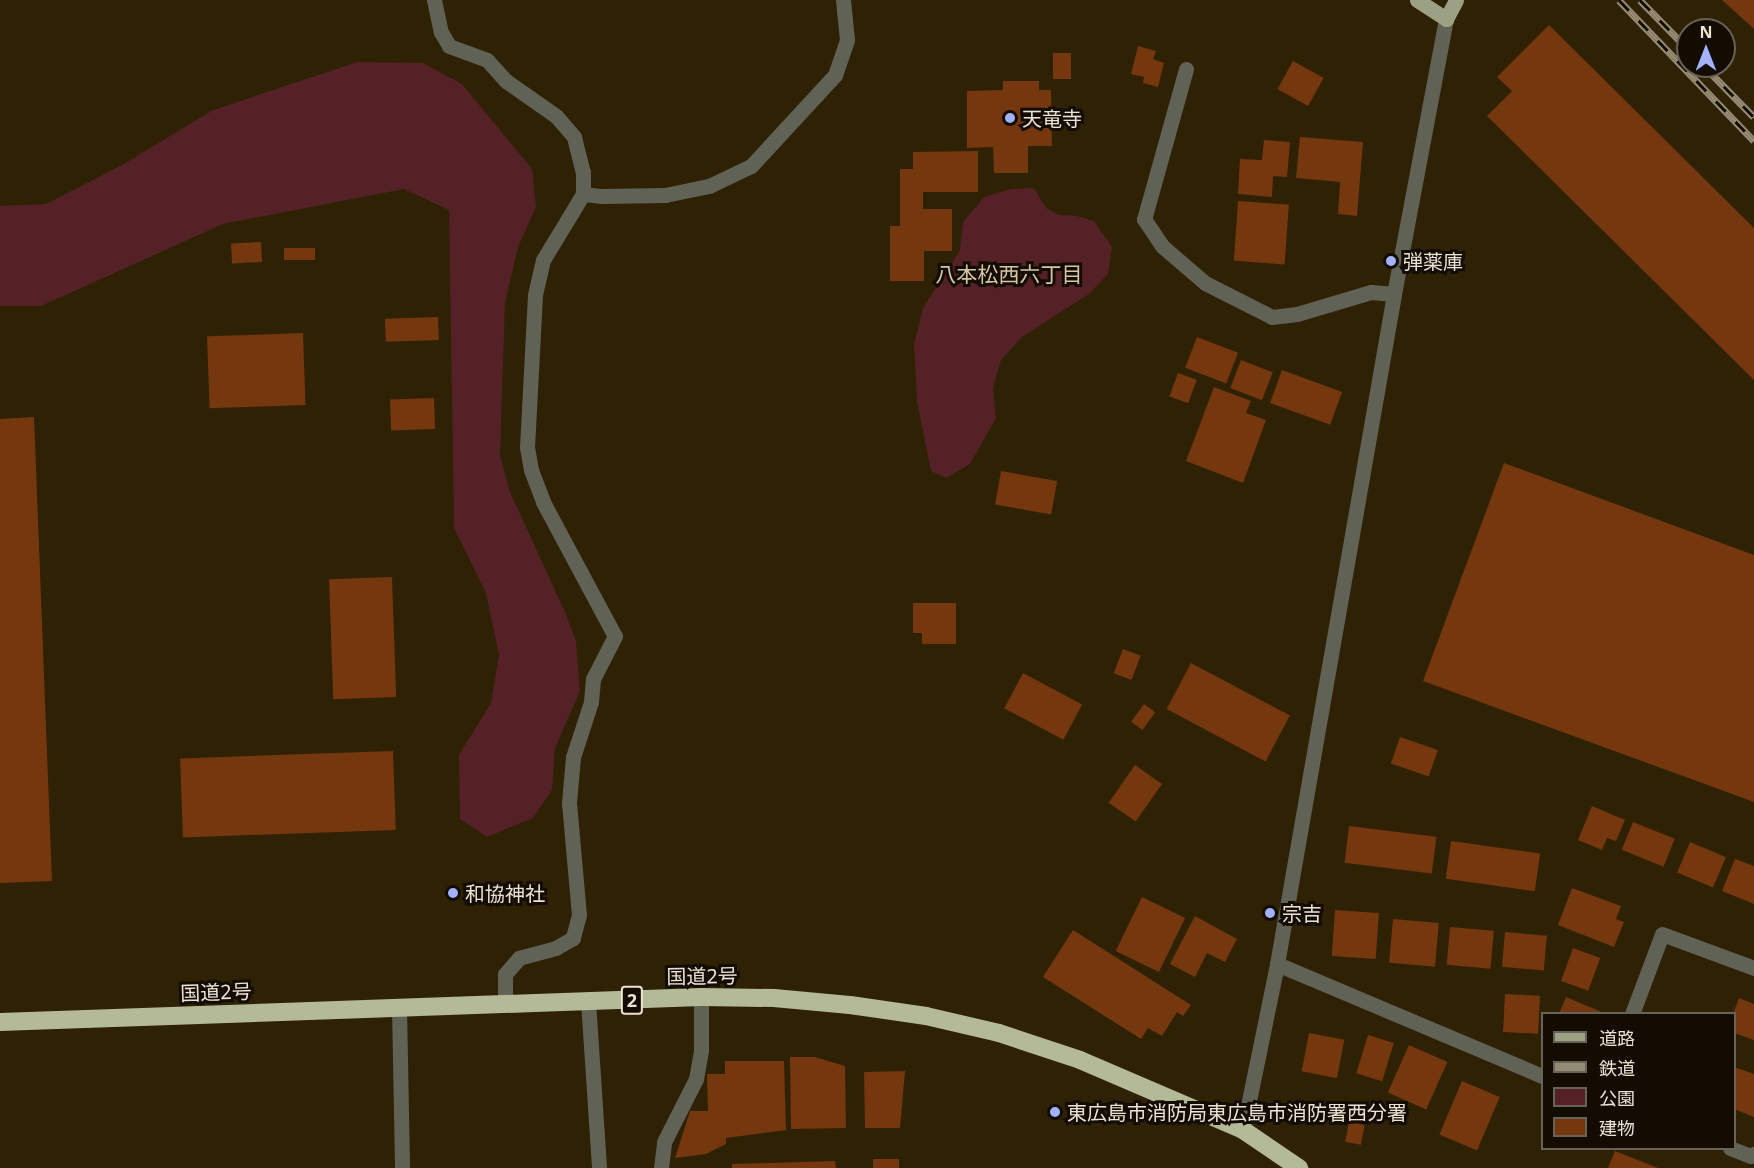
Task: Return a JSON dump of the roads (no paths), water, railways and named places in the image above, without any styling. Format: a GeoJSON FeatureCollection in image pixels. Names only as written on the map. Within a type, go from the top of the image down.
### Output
{"type":"FeatureCollection","features":[{"type":"Feature","properties":{"kind":"highway","name":"国道2号"},"geometry":{"type":"LineString","coordinates":[[0,1022],[701,997],[774,998],[850,1005],[926,1016],[999,1033],[1080,1060],[1244,1130],[1299,1168]]}},
{"type":"Feature","properties":{"kind":"main road"},"geometry":{"type":"LineString","coordinates":[[1417,0],[1446,19],[1456,0]]}},
{"type":"Feature","properties":{"kind":"street"},"geometry":{"type":"LineString","coordinates":[[434,0],[441,32],[448,46],[486,60],[506,81],[556,116],[574,137],[583,172],[583,194],[543,260],[535,295],[527,447],[531,470],[543,502],[615,636],[593,679],[591,702],[573,757],[569,803],[579,915],[573,938],[556,948],[519,958],[505,974],[505,1005]]}},
{"type":"Feature","properties":{"kind":"street"},"geometry":{"type":"LineString","coordinates":[[583,194],[665,195],[709,186],[752,166],[835,75],[847,40],[843,0]]}},
{"type":"Feature","properties":{"kind":"street"},"geometry":{"type":"LineString","coordinates":[[1244,1130],[1277,964],[1394,294],[1446,19]]}},
{"type":"Feature","properties":{"kind":"street"},"geometry":{"type":"LineString","coordinates":[[1186,69],[1144,219],[1161,246],[1205,284],[1272,317],[1297,314],[1371,292],[1394,294]]}},
{"type":"Feature","properties":{"kind":"street"},"geometry":{"type":"LineString","coordinates":[[1633,1012],[1662,934],[1754,968]]}},
{"type":"Feature","properties":{"kind":"street"},"geometry":{"type":"LineString","coordinates":[[1277,964],[1541,1076]]}},
{"type":"Feature","properties":{"kind":"street"},"geometry":{"type":"LineString","coordinates":[[661,1168],[664,1142],[696,1079],[701,1050],[701,997]]}},
{"type":"Feature","properties":{"kind":"street"},"geometry":{"type":"LineString","coordinates":[[588,1001],[599,1168]]}},
{"type":"Feature","properties":{"kind":"street"},"geometry":{"type":"LineString","coordinates":[[399,1008],[402,1168]]}},
{"type":"Feature","properties":{"kind":"street"},"geometry":{"type":"LineString","coordinates":[[1733,1150],[1751,1156],[1754,1154]]}},
{"type":"Feature","properties":{"kind":"railway"},"geometry":{"type":"LineString","coordinates":[[1619,0],[1754,141]]}},
{"type":"Feature","properties":{"kind":"railway"},"geometry":{"type":"LineString","coordinates":[[1640,0],[1676,37]]}},
{"type":"Feature","properties":{"kind":"railway"},"geometry":{"type":"LineString","coordinates":[[1716,78],[1754,117]]}},
{"type":"Feature","properties":{"kind":"place","name":"天竜寺"},"geometry":{"type":"Point","coordinates":[1010,118]}},
{"type":"Feature","properties":{"kind":"place","name":"弾薬庫"},"geometry":{"type":"Point","coordinates":[1391,261]}},
{"type":"Feature","properties":{"kind":"place","name":"和協神社"},"geometry":{"type":"Point","coordinates":[453,893]}},
{"type":"Feature","properties":{"kind":"place","name":"宗吉"},"geometry":{"type":"Point","coordinates":[1270,913]}},
{"type":"Feature","properties":{"kind":"place","name":"東広島市消防局東広島市消防署西分署"},"geometry":{"type":"Point","coordinates":[1055,1112]}},
{"type":"Feature","properties":{"kind":"district","name":"八本松西六丁目"},"geometry":{"type":"Point","coordinates":[1009,274]}}]}
